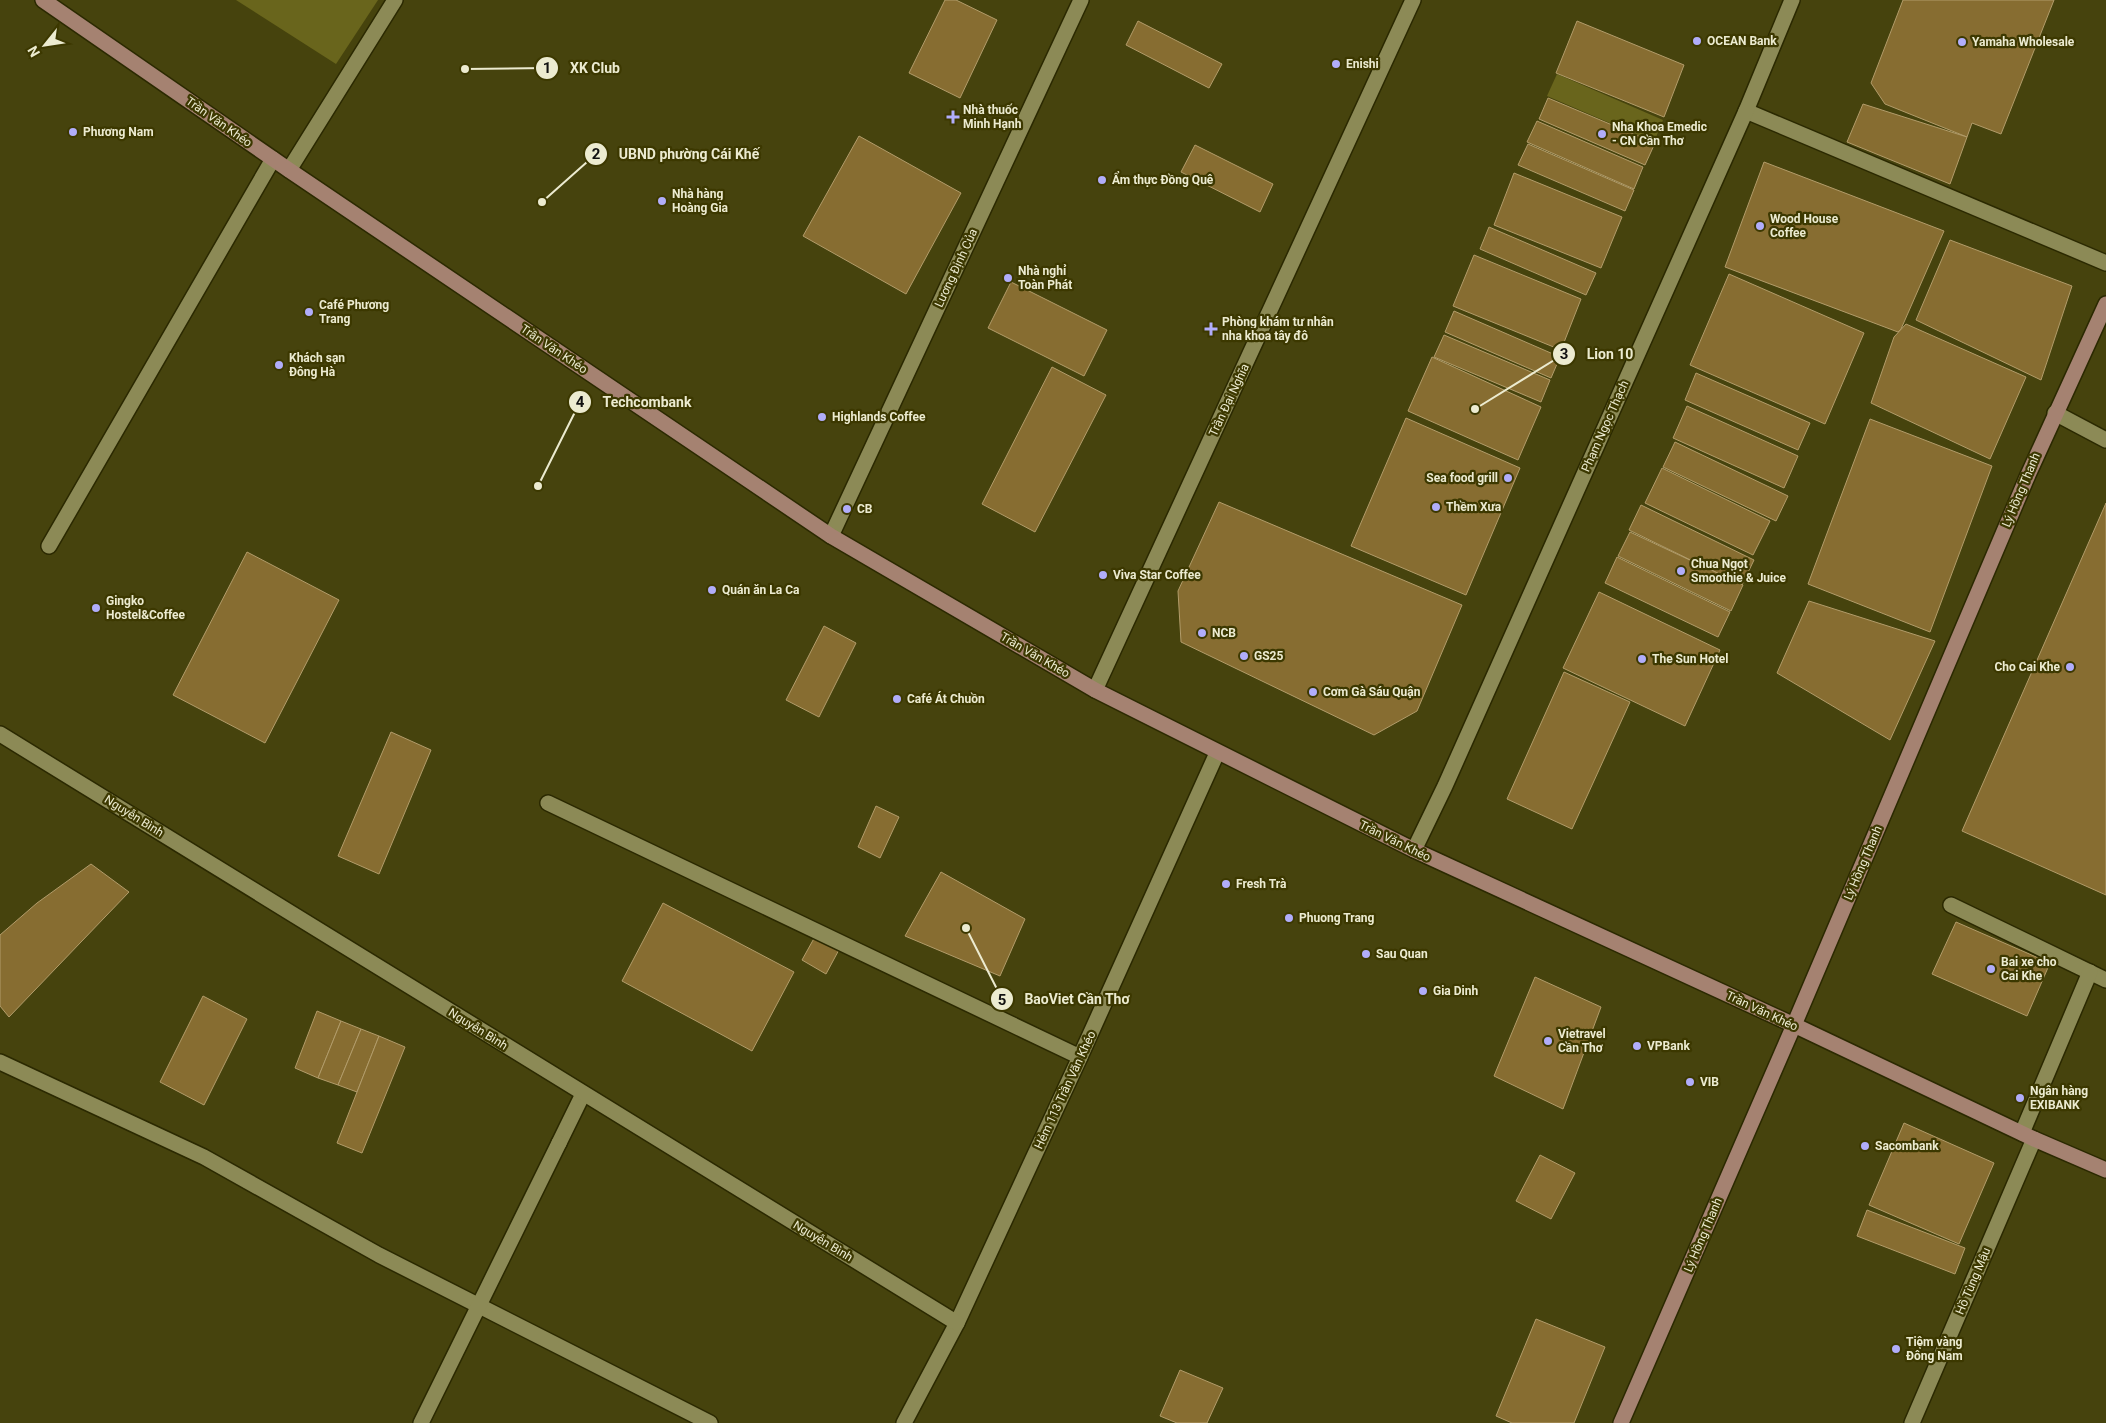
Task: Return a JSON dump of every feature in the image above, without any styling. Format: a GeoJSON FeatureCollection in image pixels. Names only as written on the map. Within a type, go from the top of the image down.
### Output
{"type":"FeatureCollection","features":[{"type":"Feature","properties":{"kind":"street","name":"Trần Văn Khéo"},"geometry":{"type":"LineString","coordinates":[[43,0],[289,170],[831,536],[1095,690],[1217,753],[1414,850],[1794,1025],[2028,1136],[2106,1170]]}},
{"type":"Feature","properties":{"kind":"street"},"geometry":{"type":"LineString","coordinates":[[289,170],[394,0]]}},
{"type":"Feature","properties":{"kind":"street","name":"Lương Định Của"},"geometry":{"type":"LineString","coordinates":[[831,536],[1081,0]]}},
{"type":"Feature","properties":{"kind":"street","name":"Trần Đại Nghĩa"},"geometry":{"type":"LineString","coordinates":[[1095,690],[1413,0]]}},
{"type":"Feature","properties":{"kind":"street","name":"Phạm Ngọc Thạch"},"geometry":{"type":"LineString","coordinates":[[1414,850],[1445,786],[1746,111],[1792,0]]}},
{"type":"Feature","properties":{"kind":"street"},"geometry":{"type":"LineString","coordinates":[[1746,111],[2106,263]]}},
{"type":"Feature","properties":{"kind":"street"},"geometry":{"type":"LineString","coordinates":[[49,546],[273,159]]}},
{"type":"Feature","properties":{"kind":"street","name":"Lý Hồng Thanh"},"geometry":{"type":"LineString","coordinates":[[1621,1423],[1794,1025],[2055,413],[2106,304]]}},
{"type":"Feature","properties":{"kind":"street"},"geometry":{"type":"LineString","coordinates":[[2055,413],[2106,440]]}},
{"type":"Feature","properties":{"kind":"street","name":"Nguyễn Bình"},"geometry":{"type":"LineString","coordinates":[[0,734],[957,1323]]}},
{"type":"Feature","properties":{"kind":"street","name":"Hẻm 113 Trần Văn Khéo"},"geometry":{"type":"LineString","coordinates":[[904,1423],[957,1323],[1080,1057],[1217,753]]}},
{"type":"Feature","properties":{"kind":"street"},"geometry":{"type":"LineString","coordinates":[[548,803],[1080,1057]]}},
{"type":"Feature","properties":{"kind":"street"},"geometry":{"type":"LineString","coordinates":[[1951,904],[2106,980]]}},
{"type":"Feature","properties":{"kind":"street","name":"Hồ Tùng Mậu"},"geometry":{"type":"LineString","coordinates":[[1912,1423],[2028,1136],[2090,972]]}},
{"type":"Feature","properties":{"kind":"street"},"geometry":{"type":"LineString","coordinates":[[0,1062],[204,1157],[379,1255],[710,1423]]}},
{"type":"Feature","properties":{"kind":"street"},"geometry":{"type":"LineString","coordinates":[[421,1423],[583,1094]]}},
{"type":"Feature","properties":{"kind":"shaded area"},"geometry":{"type":"Polygon","coordinates":[[[236,0],[378,0],[336,64],[236,0]]]}},
{"type":"Feature","properties":{"kind":"shaded area"},"geometry":{"type":"Polygon","coordinates":[[[1557,74],[1663,120],[1654,142],[1547,96],[1557,74]]]}},
{"type":"Feature","properties":{"kind":"building"},"geometry":{"type":"Polygon","coordinates":[[[945,0],[956,0],[997,20],[960,98],[909,73],[945,0]]]}},
{"type":"Feature","properties":{"kind":"building","name":"Yamaha Wholesale"},"geometry":{"type":"Polygon","coordinates":[[[1903,0],[2054,0],[2001,134],[1972,123],[1967,137],[1885,104],[1871,83],[1903,0]]]}},
{"type":"Feature","properties":{"kind":"building"},"geometry":{"type":"Polygon","coordinates":[[[1138,21],[1222,64],[1209,88],[1126,45],[1138,21]]]}},
{"type":"Feature","properties":{"kind":"building"},"geometry":{"type":"Polygon","coordinates":[[[1577,21],[1684,65],[1664,117],[1556,73],[1577,21]]]}},
{"type":"Feature","properties":{"kind":"building","name":"Nha Khoa Emedic - CN Cần Thơ"},"geometry":{"type":"Polygon","coordinates":[[[1548,98],[1655,143],[1645,165],[1539,119],[1548,98]]]}},
{"type":"Feature","properties":{"kind":"building"},"geometry":{"type":"Polygon","coordinates":[[[1863,104],[1967,137],[1950,184],[1847,142],[1863,104]]]}},
{"type":"Feature","properties":{"kind":"building"},"geometry":{"type":"Polygon","coordinates":[[[1537,121],[1643,167],[1634,189],[1527,142],[1537,121]]]}},
{"type":"Feature","properties":{"kind":"building"},"geometry":{"type":"Polygon","coordinates":[[[859,136],[961,193],[906,294],[803,236],[859,136]]]}},
{"type":"Feature","properties":{"kind":"building"},"geometry":{"type":"Polygon","coordinates":[[[1528,144],[1634,190],[1625,211],[1518,165],[1528,144]]]}},
{"type":"Feature","properties":{"kind":"building"},"geometry":{"type":"Polygon","coordinates":[[[1195,145],[1273,184],[1260,212],[1181,172],[1195,145]]]}},
{"type":"Feature","properties":{"kind":"building"},"geometry":{"type":"Polygon","coordinates":[[[1764,162],[1944,231],[1898,332],[1725,267],[1764,162]]]}},
{"type":"Feature","properties":{"kind":"building"},"geometry":{"type":"Polygon","coordinates":[[[1514,173],[1622,217],[1601,268],[1494,225],[1514,173]]]}},
{"type":"Feature","properties":{"kind":"building"},"geometry":{"type":"Polygon","coordinates":[[[1489,227],[1596,273],[1586,295],[1480,249],[1489,227]]]}},
{"type":"Feature","properties":{"kind":"building"},"geometry":{"type":"Polygon","coordinates":[[[1950,240],[2072,286],[2041,380],[1916,320],[1950,240]]]}},
{"type":"Feature","properties":{"kind":"building"},"geometry":{"type":"Polygon","coordinates":[[[1474,255],[1581,299],[1561,350],[1453,306],[1474,255]]]}},
{"type":"Feature","properties":{"kind":"building"},"geometry":{"type":"Polygon","coordinates":[[[1729,274],[1864,333],[1825,424],[1690,365],[1729,274]]]}},
{"type":"Feature","properties":{"kind":"building"},"geometry":{"type":"Polygon","coordinates":[[[1011,282],[1107,330],[1084,376],[988,328],[1011,282]]]}},
{"type":"Feature","properties":{"kind":"building"},"geometry":{"type":"Polygon","coordinates":[[[1454,311],[1560,357],[1551,378],[1445,332],[1454,311]]]}},
{"type":"Feature","properties":{"kind":"building"},"geometry":{"type":"Polygon","coordinates":[[[1906,324],[2026,377],[1990,459],[1871,403],[1894,337],[1906,324]]]}},
{"type":"Feature","properties":{"kind":"building"},"geometry":{"type":"Polygon","coordinates":[[[1444,335],[1550,380],[1541,402],[1434,357],[1444,335]]]}},
{"type":"Feature","properties":{"kind":"building"},"geometry":{"type":"Polygon","coordinates":[[[1432,357],[1541,407],[1518,460],[1408,411],[1432,357]]]}},
{"type":"Feature","properties":{"kind":"building"},"geometry":{"type":"Polygon","coordinates":[[[1052,367],[1106,395],[1035,532],[982,504],[1052,367]]]}},
{"type":"Feature","properties":{"kind":"building"},"geometry":{"type":"Polygon","coordinates":[[[1696,373],[1810,423],[1798,450],[1685,400],[1696,373]]]}},
{"type":"Feature","properties":{"kind":"building"},"geometry":{"type":"Polygon","coordinates":[[[1687,406],[1798,456],[1784,488],[1673,438],[1687,406]]]}},
{"type":"Feature","properties":{"kind":"building","name":"Thềm Xưa"},"geometry":{"type":"Polygon","coordinates":[[[1406,418],[1520,468],[1466,595],[1351,546],[1406,418]]]}},
{"type":"Feature","properties":{"kind":"building"},"geometry":{"type":"Polygon","coordinates":[[[1870,419],[1992,466],[1930,632],[1808,584],[1870,419]]]}},
{"type":"Feature","properties":{"kind":"building"},"geometry":{"type":"Polygon","coordinates":[[[1675,442],[1788,496],[1776,521],[1663,467],[1675,442]]]}},
{"type":"Feature","properties":{"kind":"building"},"geometry":{"type":"Polygon","coordinates":[[[1662,468],[1770,521],[1753,555],[1645,503],[1662,468]]]}},
{"type":"Feature","properties":{"kind":"building"},"geometry":{"type":"Polygon","coordinates":[[[1219,502],[1462,605],[1417,711],[1374,735],[1181,642],[1178,591],[1219,502]]]}},
{"type":"Feature","properties":{"kind":"building","name":"Cho Cai Khe"},"geometry":{"type":"Polygon","coordinates":[[[2106,503],[2106,895],[1962,831],[2106,503]]]}},
{"type":"Feature","properties":{"kind":"building"},"geometry":{"type":"Polygon","coordinates":[[[1641,505],[1754,560],[1742,585],[1629,530],[1641,505]]]}},
{"type":"Feature","properties":{"kind":"building","name":"Chua Ngọt Smoothie & Juice"},"geometry":{"type":"Polygon","coordinates":[[[1630,532],[1743,585],[1731,611],[1618,556],[1630,532]]]}},
{"type":"Feature","properties":{"kind":"building"},"geometry":{"type":"Polygon","coordinates":[[[247,552],[339,600],[265,743],[173,695],[247,552]]]}},
{"type":"Feature","properties":{"kind":"building"},"geometry":{"type":"Polygon","coordinates":[[[1617,557],[1730,612],[1718,637],[1605,583],[1617,557]]]}},
{"type":"Feature","properties":{"kind":"building","name":"The Sun Hotel"},"geometry":{"type":"Polygon","coordinates":[[[1599,592],[1720,650],[1685,726],[1563,668],[1599,592]]]}},
{"type":"Feature","properties":{"kind":"building"},"geometry":{"type":"Polygon","coordinates":[[[1809,601],[1935,641],[1890,740],[1777,673],[1809,601]]]}},
{"type":"Feature","properties":{"kind":"building"},"geometry":{"type":"Polygon","coordinates":[[[824,626],[856,643],[819,717],[786,700],[824,626]]]}},
{"type":"Feature","properties":{"kind":"building"},"geometry":{"type":"Polygon","coordinates":[[[1564,672],[1630,702],[1572,829],[1507,799],[1564,672]]]}},
{"type":"Feature","properties":{"kind":"building"},"geometry":{"type":"Polygon","coordinates":[[[391,732],[431,750],[379,874],[338,856],[391,732]]]}},
{"type":"Feature","properties":{"kind":"building"},"geometry":{"type":"Polygon","coordinates":[[[876,806],[899,817],[880,858],[858,847],[876,806]]]}},
{"type":"Feature","properties":{"kind":"building"},"geometry":{"type":"Polygon","coordinates":[[[91,864],[129,892],[9,1017],[0,1006],[0,935],[37,903],[91,864]]]}},
{"type":"Feature","properties":{"kind":"building"},"geometry":{"type":"Polygon","coordinates":[[[941,872],[1025,919],[1000,976],[905,936],[941,872]]]}},
{"type":"Feature","properties":{"kind":"building"},"geometry":{"type":"Polygon","coordinates":[[[663,903],[794,972],[752,1051],[622,981],[663,903]]]}},
{"type":"Feature","properties":{"kind":"building","name":"Bai xe cho Cai Khe"},"geometry":{"type":"Polygon","coordinates":[[[1956,922],[2050,963],[2027,1016],[1932,974],[1956,922]]]}},
{"type":"Feature","properties":{"kind":"building"},"geometry":{"type":"Polygon","coordinates":[[[817,933],[841,946],[826,974],[802,960],[817,933]]]}},
{"type":"Feature","properties":{"kind":"building","name":"Vietravel Cần Thơ"},"geometry":{"type":"Polygon","coordinates":[[[1535,977],[1601,1007],[1563,1109],[1494,1076],[1535,977]]]}},
{"type":"Feature","properties":{"kind":"building"},"geometry":{"type":"Polygon","coordinates":[[[203,996],[247,1019],[204,1105],[160,1082],[203,996]]]}},
{"type":"Feature","properties":{"kind":"building"},"geometry":{"type":"Polygon","coordinates":[[[317,1011],[341,1021],[318,1078],[295,1068],[317,1011]]]}},
{"type":"Feature","properties":{"kind":"building"},"geometry":{"type":"Polygon","coordinates":[[[341,1021],[361,1029],[338,1085],[318,1078],[341,1021]]]}},
{"type":"Feature","properties":{"kind":"building"},"geometry":{"type":"Polygon","coordinates":[[[361,1029],[379,1036],[357,1092],[338,1085],[361,1029]]]}},
{"type":"Feature","properties":{"kind":"building"},"geometry":{"type":"Polygon","coordinates":[[[379,1036],[405,1047],[362,1153],[337,1143],[379,1036]]]}},
{"type":"Feature","properties":{"kind":"building"},"geometry":{"type":"Polygon","coordinates":[[[1904,1123],[1994,1163],[1959,1244],[1869,1205],[1904,1123]]]}},
{"type":"Feature","properties":{"kind":"building"},"geometry":{"type":"Polygon","coordinates":[[[1540,1155],[1575,1173],[1551,1219],[1516,1201],[1540,1155]]]}},
{"type":"Feature","properties":{"kind":"building"},"geometry":{"type":"Polygon","coordinates":[[[1867,1210],[1965,1248],[1955,1274],[1857,1236],[1867,1210]]]}},
{"type":"Feature","properties":{"kind":"building"},"geometry":{"type":"Polygon","coordinates":[[[1536,1319],[1605,1347],[1574,1423],[1512,1423],[1496,1416],[1536,1319]]]}},
{"type":"Feature","properties":{"kind":"building"},"geometry":{"type":"Polygon","coordinates":[[[1180,1370],[1223,1388],[1207,1423],[1177,1423],[1160,1416],[1180,1370]]]}},
{"type":"Feature","properties":{"kind":"place","name":"OCEAN Bank"},"geometry":{"type":"Point","coordinates":[1697,41]}},
{"type":"Feature","properties":{"kind":"place","name":"Yamaha Wholesale"},"geometry":{"type":"Point","coordinates":[1962,42]}},
{"type":"Feature","properties":{"kind":"place","name":"Enishi"},"geometry":{"type":"Point","coordinates":[1336,64]}},
{"type":"Feature","properties":{"kind":"place","name":"XK Club"},"geometry":{"type":"Point","coordinates":[465,69]}},
{"type":"Feature","properties":{"kind":"place","name":"Nhà thuốc Minh Hạnh"},"geometry":{"type":"Point","coordinates":[953,117]}},
{"type":"Feature","properties":{"kind":"place","name":"Phương Nam"},"geometry":{"type":"Point","coordinates":[73,132]}},
{"type":"Feature","properties":{"kind":"place","name":"Nha Khoa Emedic - CN Cần Thơ"},"geometry":{"type":"Point","coordinates":[1602,134]}},
{"type":"Feature","properties":{"kind":"place","name":"Ẩm thực Đồng Quê"},"geometry":{"type":"Point","coordinates":[1102,180]}},
{"type":"Feature","properties":{"kind":"place","name":"Nhà hàng Hoàng Gia"},"geometry":{"type":"Point","coordinates":[662,201]}},
{"type":"Feature","properties":{"kind":"place","name":"UBND phường Cái Khế"},"geometry":{"type":"Point","coordinates":[542,202]}},
{"type":"Feature","properties":{"kind":"place","name":"Wood House Coffee"},"geometry":{"type":"Point","coordinates":[1760,226]}},
{"type":"Feature","properties":{"kind":"place","name":"Nhà nghỉ Toàn Phát"},"geometry":{"type":"Point","coordinates":[1008,278]}},
{"type":"Feature","properties":{"kind":"place","name":"Café Phương Trang"},"geometry":{"type":"Point","coordinates":[309,312]}},
{"type":"Feature","properties":{"kind":"place","name":"Phòng khám tư nhân nha khoa tây đô"},"geometry":{"type":"Point","coordinates":[1211,329]}},
{"type":"Feature","properties":{"kind":"place","name":"Khách sạn Đông Hà"},"geometry":{"type":"Point","coordinates":[279,365]}},
{"type":"Feature","properties":{"kind":"place","name":"Lion 10"},"geometry":{"type":"Point","coordinates":[1475,409]}},
{"type":"Feature","properties":{"kind":"place","name":"Highlands Coffee"},"geometry":{"type":"Point","coordinates":[822,417]}},
{"type":"Feature","properties":{"kind":"place","name":"Sea food grill"},"geometry":{"type":"Point","coordinates":[1508,478]}},
{"type":"Feature","properties":{"kind":"place","name":"Techcombank"},"geometry":{"type":"Point","coordinates":[538,486]}},
{"type":"Feature","properties":{"kind":"place","name":"Thềm Xưa"},"geometry":{"type":"Point","coordinates":[1436,507]}},
{"type":"Feature","properties":{"kind":"place","name":"CB"},"geometry":{"type":"Point","coordinates":[847,509]}},
{"type":"Feature","properties":{"kind":"place","name":"Chua Ngọt Smoothie & Juice"},"geometry":{"type":"Point","coordinates":[1681,571]}},
{"type":"Feature","properties":{"kind":"place","name":"Viva Star Coffee"},"geometry":{"type":"Point","coordinates":[1103,575]}},
{"type":"Feature","properties":{"kind":"place","name":"Quán ăn La Ca"},"geometry":{"type":"Point","coordinates":[712,590]}},
{"type":"Feature","properties":{"kind":"place","name":"Gingko Hostel&Coffee"},"geometry":{"type":"Point","coordinates":[96,608]}},
{"type":"Feature","properties":{"kind":"place","name":"NCB"},"geometry":{"type":"Point","coordinates":[1202,633]}},
{"type":"Feature","properties":{"kind":"place","name":"GS25"},"geometry":{"type":"Point","coordinates":[1244,656]}},
{"type":"Feature","properties":{"kind":"place","name":"The Sun Hotel"},"geometry":{"type":"Point","coordinates":[1642,659]}},
{"type":"Feature","properties":{"kind":"place","name":"Cho Cai Khe"},"geometry":{"type":"Point","coordinates":[2070,667]}},
{"type":"Feature","properties":{"kind":"place","name":"Cơm Gà Sáu Quận"},"geometry":{"type":"Point","coordinates":[1313,692]}},
{"type":"Feature","properties":{"kind":"place","name":"Café Át Chuồn"},"geometry":{"type":"Point","coordinates":[897,699]}},
{"type":"Feature","properties":{"kind":"place","name":"Fresh Trà"},"geometry":{"type":"Point","coordinates":[1226,884]}},
{"type":"Feature","properties":{"kind":"place","name":"Phuong Trang"},"geometry":{"type":"Point","coordinates":[1289,918]}},
{"type":"Feature","properties":{"kind":"place","name":"BaoViet Cần Thơ"},"geometry":{"type":"Point","coordinates":[966,928]}},
{"type":"Feature","properties":{"kind":"place","name":"Sau Quan"},"geometry":{"type":"Point","coordinates":[1366,954]}},
{"type":"Feature","properties":{"kind":"place","name":"Bai xe cho Cai Khe"},"geometry":{"type":"Point","coordinates":[1991,969]}},
{"type":"Feature","properties":{"kind":"place","name":"Gia Dinh"},"geometry":{"type":"Point","coordinates":[1423,991]}},
{"type":"Feature","properties":{"kind":"place","name":"Vietravel Cần Thơ"},"geometry":{"type":"Point","coordinates":[1548,1041]}},
{"type":"Feature","properties":{"kind":"place","name":"VPBank"},"geometry":{"type":"Point","coordinates":[1637,1046]}},
{"type":"Feature","properties":{"kind":"place","name":"VIB"},"geometry":{"type":"Point","coordinates":[1690,1082]}},
{"type":"Feature","properties":{"kind":"place","name":"Ngân hàng EXIBANK"},"geometry":{"type":"Point","coordinates":[2020,1098]}},
{"type":"Feature","properties":{"kind":"place","name":"Sacombank"},"geometry":{"type":"Point","coordinates":[1865,1146]}},
{"type":"Feature","properties":{"kind":"place","name":"Tiệm vàng Đông Nam"},"geometry":{"type":"Point","coordinates":[1896,1349]}}]}
